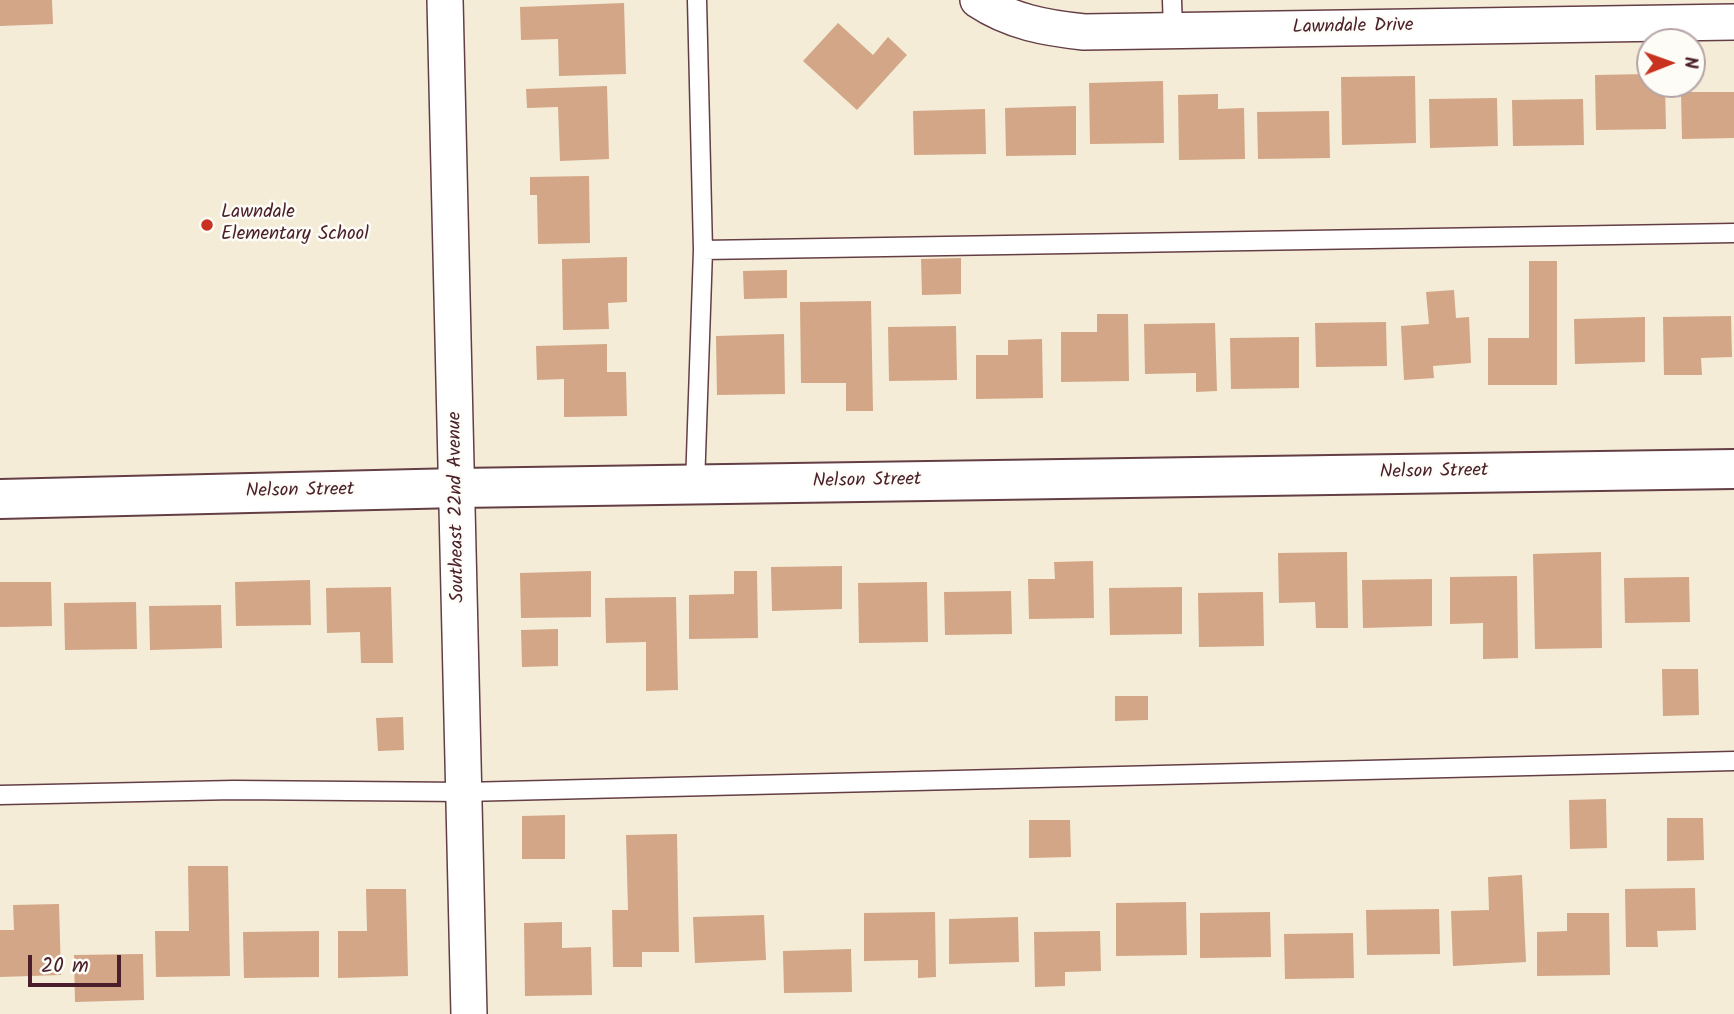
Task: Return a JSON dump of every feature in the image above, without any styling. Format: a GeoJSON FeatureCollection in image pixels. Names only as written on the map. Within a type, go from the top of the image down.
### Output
{"type":"FeatureCollection","features":[{"type":"Feature","properties":{"kind":"street","name":"Southeast 22nd Avenue"},"geometry":{"type":"LineString","coordinates":[[445,0],[469,1014]]}},
{"type":"Feature","properties":{"kind":"street","name":"Lawndale Drive"},"geometry":{"type":"LineString","coordinates":[[978,0],[995,11],[1038,27],[1084,32],[1173,15],[1734,22]]}},
{"type":"Feature","properties":{"kind":"street","name":"Nelson Street"},"geometry":{"type":"LineString","coordinates":[[0,499],[458,488],[1734,469]]}},
{"type":"Feature","properties":{"kind":"lane"},"geometry":{"type":"LineString","coordinates":[[695,485],[703,250],[697,0]]}},
{"type":"Feature","properties":{"kind":"lane"},"geometry":{"type":"LineString","coordinates":[[703,250],[1734,233]]}},
{"type":"Feature","properties":{"kind":"lane"},"geometry":{"type":"LineString","coordinates":[[0,795],[234,790],[464,792],[1395,767],[1734,761]]}},
{"type":"Feature","properties":{"kind":"building"},"geometry":{"type":"Polygon","coordinates":[[[0,0],[52,0],[53,24],[0,26],[0,0]]]}},
{"type":"Feature","properties":{"kind":"building"},"geometry":{"type":"Polygon","coordinates":[[[624,3],[626,74],[559,76],[558,39],[521,40],[520,7],[624,3]]]}},
{"type":"Feature","properties":{"kind":"building"},"geometry":{"type":"Polygon","coordinates":[[[838,23],[873,55],[888,37],[907,55],[857,110],[803,61],[838,23]]]}},
{"type":"Feature","properties":{"kind":"building"},"geometry":{"type":"Polygon","coordinates":[[[1636,74],[1636,98],[1665,98],[1666,129],[1596,130],[1595,75],[1636,74]]]}},
{"type":"Feature","properties":{"kind":"building"},"geometry":{"type":"Polygon","coordinates":[[[1415,76],[1416,143],[1342,145],[1341,77],[1415,76]]]}},
{"type":"Feature","properties":{"kind":"building"},"geometry":{"type":"Polygon","coordinates":[[[1163,81],[1164,143],[1090,144],[1089,83],[1163,81]]]}},
{"type":"Feature","properties":{"kind":"building"},"geometry":{"type":"Polygon","coordinates":[[[607,86],[609,159],[560,161],[558,107],[527,108],[526,89],[607,86]]]}},
{"type":"Feature","properties":{"kind":"building"},"geometry":{"type":"Polygon","coordinates":[[[1706,92],[1734,92],[1734,138],[1682,139],[1681,98],[1706,98],[1706,92]]]}},
{"type":"Feature","properties":{"kind":"building"},"geometry":{"type":"Polygon","coordinates":[[[1218,94],[1218,109],[1244,108],[1245,159],[1179,160],[1178,95],[1218,94]]]}},
{"type":"Feature","properties":{"kind":"building"},"geometry":{"type":"Polygon","coordinates":[[[1497,98],[1498,146],[1430,148],[1429,99],[1497,98]]]}},
{"type":"Feature","properties":{"kind":"building"},"geometry":{"type":"Polygon","coordinates":[[[1583,99],[1584,145],[1513,146],[1512,100],[1583,99]]]}},
{"type":"Feature","properties":{"kind":"building"},"geometry":{"type":"Polygon","coordinates":[[[1076,106],[1076,155],[1006,156],[1005,108],[1076,106]]]}},
{"type":"Feature","properties":{"kind":"building"},"geometry":{"type":"Polygon","coordinates":[[[985,109],[986,154],[914,155],[913,111],[985,109]]]}},
{"type":"Feature","properties":{"kind":"building"},"geometry":{"type":"Polygon","coordinates":[[[1329,111],[1330,158],[1258,159],[1257,112],[1329,111]]]}},
{"type":"Feature","properties":{"kind":"building"},"geometry":{"type":"Polygon","coordinates":[[[589,176],[590,243],[538,244],[537,195],[530,195],[530,177],[589,176]]]}},
{"type":"Feature","properties":{"kind":"building"},"geometry":{"type":"Polygon","coordinates":[[[627,257],[627,302],[608,303],[609,329],[563,330],[562,259],[627,257]]]}},
{"type":"Feature","properties":{"kind":"building"},"geometry":{"type":"Polygon","coordinates":[[[961,258],[961,294],[922,295],[921,259],[961,258]]]}},
{"type":"Feature","properties":{"kind":"building"},"geometry":{"type":"Polygon","coordinates":[[[1529,261],[1557,261],[1557,385],[1488,385],[1488,338],[1529,338],[1529,261]]]}},
{"type":"Feature","properties":{"kind":"building"},"geometry":{"type":"Polygon","coordinates":[[[787,270],[787,298],[744,299],[743,271],[787,270]]]}},
{"type":"Feature","properties":{"kind":"building"},"geometry":{"type":"Polygon","coordinates":[[[1454,290],[1456,318],[1469,317],[1471,363],[1433,366],[1434,378],[1404,380],[1401,326],[1429,324],[1426,292],[1454,290]]]}},
{"type":"Feature","properties":{"kind":"building"},"geometry":{"type":"Polygon","coordinates":[[[871,301],[873,411],[846,411],[846,383],[801,383],[800,302],[871,301]]]}},
{"type":"Feature","properties":{"kind":"building"},"geometry":{"type":"Polygon","coordinates":[[[1097,314],[1128,314],[1129,381],[1061,382],[1061,332],[1097,332],[1097,314]]]}},
{"type":"Feature","properties":{"kind":"building"},"geometry":{"type":"Polygon","coordinates":[[[1731,316],[1732,357],[1701,358],[1702,375],[1664,375],[1663,317],[1731,316]]]}},
{"type":"Feature","properties":{"kind":"building"},"geometry":{"type":"Polygon","coordinates":[[[1645,317],[1645,362],[1575,364],[1574,319],[1645,317]]]}},
{"type":"Feature","properties":{"kind":"building"},"geometry":{"type":"Polygon","coordinates":[[[1386,322],[1387,366],[1316,367],[1315,323],[1386,322]]]}},
{"type":"Feature","properties":{"kind":"building"},"geometry":{"type":"Polygon","coordinates":[[[1215,323],[1217,391],[1196,392],[1196,373],[1145,374],[1144,324],[1215,323]]]}},
{"type":"Feature","properties":{"kind":"building"},"geometry":{"type":"Polygon","coordinates":[[[956,326],[957,380],[889,381],[888,327],[956,326]]]}},
{"type":"Feature","properties":{"kind":"building"},"geometry":{"type":"Polygon","coordinates":[[[784,334],[785,394],[717,395],[716,336],[784,334]]]}},
{"type":"Feature","properties":{"kind":"building"},"geometry":{"type":"Polygon","coordinates":[[[1299,337],[1299,388],[1231,389],[1230,338],[1299,337]]]}},
{"type":"Feature","properties":{"kind":"building"},"geometry":{"type":"Polygon","coordinates":[[[1042,339],[1043,398],[976,399],[976,355],[1008,355],[1008,340],[1042,339]]]}},
{"type":"Feature","properties":{"kind":"building"},"geometry":{"type":"Polygon","coordinates":[[[607,344],[607,372],[626,372],[627,416],[564,417],[564,379],[537,380],[536,346],[607,344]]]}},
{"type":"Feature","properties":{"kind":"building"},"geometry":{"type":"Polygon","coordinates":[[[1347,552],[1348,628],[1316,628],[1315,602],[1279,603],[1278,553],[1347,552]]]}},
{"type":"Feature","properties":{"kind":"building"},"geometry":{"type":"Polygon","coordinates":[[[1601,552],[1602,648],[1535,649],[1533,554],[1601,552]]]}},
{"type":"Feature","properties":{"kind":"building"},"geometry":{"type":"Polygon","coordinates":[[[1093,561],[1094,618],[1029,619],[1028,579],[1055,579],[1054,562],[1093,561]]]}},
{"type":"Feature","properties":{"kind":"building"},"geometry":{"type":"Polygon","coordinates":[[[842,566],[842,609],[772,611],[771,567],[842,566]]]}},
{"type":"Feature","properties":{"kind":"building"},"geometry":{"type":"Polygon","coordinates":[[[591,571],[591,617],[521,618],[520,573],[591,571]]]}},
{"type":"Feature","properties":{"kind":"building"},"geometry":{"type":"Polygon","coordinates":[[[734,571],[757,571],[758,638],[689,639],[689,595],[734,594],[734,571]]]}},
{"type":"Feature","properties":{"kind":"building"},"geometry":{"type":"Polygon","coordinates":[[[1517,576],[1518,658],[1483,659],[1483,623],[1450,624],[1450,577],[1517,576]]]}},
{"type":"Feature","properties":{"kind":"building"},"geometry":{"type":"Polygon","coordinates":[[[1689,577],[1690,622],[1625,623],[1624,578],[1689,577]]]}},
{"type":"Feature","properties":{"kind":"building"},"geometry":{"type":"Polygon","coordinates":[[[1432,579],[1432,626],[1363,628],[1362,580],[1432,579]]]}},
{"type":"Feature","properties":{"kind":"building"},"geometry":{"type":"Polygon","coordinates":[[[310,580],[311,625],[236,626],[235,582],[310,580]]]}},
{"type":"Feature","properties":{"kind":"building"},"geometry":{"type":"Polygon","coordinates":[[[0,582],[51,582],[52,626],[0,627],[0,582]]]}},
{"type":"Feature","properties":{"kind":"building"},"geometry":{"type":"Polygon","coordinates":[[[927,582],[928,642],[859,643],[858,583],[927,582]]]}},
{"type":"Feature","properties":{"kind":"building"},"geometry":{"type":"Polygon","coordinates":[[[391,587],[393,663],[361,663],[360,632],[327,633],[326,588],[391,587]]]}},
{"type":"Feature","properties":{"kind":"building"},"geometry":{"type":"Polygon","coordinates":[[[1182,587],[1182,634],[1110,635],[1109,588],[1182,587]]]}},
{"type":"Feature","properties":{"kind":"building"},"geometry":{"type":"Polygon","coordinates":[[[1011,591],[1012,634],[945,635],[944,592],[1011,591]]]}},
{"type":"Feature","properties":{"kind":"building"},"geometry":{"type":"Polygon","coordinates":[[[1263,592],[1264,646],[1199,647],[1198,593],[1263,592]]]}},
{"type":"Feature","properties":{"kind":"building"},"geometry":{"type":"Polygon","coordinates":[[[676,597],[678,690],[646,691],[646,642],[606,643],[605,598],[676,597]]]}},
{"type":"Feature","properties":{"kind":"building"},"geometry":{"type":"Polygon","coordinates":[[[136,602],[137,649],[65,650],[64,603],[136,602]]]}},
{"type":"Feature","properties":{"kind":"building"},"geometry":{"type":"Polygon","coordinates":[[[221,605],[222,648],[150,650],[149,606],[221,605]]]}},
{"type":"Feature","properties":{"kind":"building"},"geometry":{"type":"Polygon","coordinates":[[[558,629],[558,666],[522,667],[521,630],[558,629]]]}},
{"type":"Feature","properties":{"kind":"building"},"geometry":{"type":"Polygon","coordinates":[[[1662,669],[1698,669],[1699,715],[1663,716],[1662,669]]]}},
{"type":"Feature","properties":{"kind":"building"},"geometry":{"type":"Polygon","coordinates":[[[1115,696],[1148,696],[1148,720],[1115,721],[1115,696]]]}},
{"type":"Feature","properties":{"kind":"building"},"geometry":{"type":"Polygon","coordinates":[[[403,717],[404,750],[378,751],[376,718],[403,717]]]}},
{"type":"Feature","properties":{"kind":"building"},"geometry":{"type":"Polygon","coordinates":[[[1606,799],[1607,848],[1570,849],[1569,800],[1606,799]]]}},
{"type":"Feature","properties":{"kind":"building"},"geometry":{"type":"Polygon","coordinates":[[[565,815],[565,859],[522,859],[522,816],[565,815]]]}},
{"type":"Feature","properties":{"kind":"building"},"geometry":{"type":"Polygon","coordinates":[[[1667,818],[1703,818],[1704,860],[1667,861],[1667,818]]]}},
{"type":"Feature","properties":{"kind":"building"},"geometry":{"type":"Polygon","coordinates":[[[1029,820],[1070,820],[1071,857],[1029,858],[1029,820]]]}},
{"type":"Feature","properties":{"kind":"building"},"geometry":{"type":"Polygon","coordinates":[[[677,834],[679,952],[642,952],[642,967],[613,967],[612,910],[628,910],[626,835],[677,834]]]}},
{"type":"Feature","properties":{"kind":"building"},"geometry":{"type":"Polygon","coordinates":[[[188,866],[228,866],[230,976],[156,977],[155,931],[189,931],[188,866]]]}},
{"type":"Feature","properties":{"kind":"building"},"geometry":{"type":"Polygon","coordinates":[[[1522,875],[1526,962],[1453,966],[1451,911],[1489,910],[1488,877],[1522,875]]]}},
{"type":"Feature","properties":{"kind":"building"},"geometry":{"type":"Polygon","coordinates":[[[1695,888],[1696,930],[1657,931],[1658,947],[1626,947],[1625,889],[1695,888]]]}},
{"type":"Feature","properties":{"kind":"building"},"geometry":{"type":"Polygon","coordinates":[[[366,889],[406,889],[408,976],[338,978],[338,931],[367,931],[366,889]]]}},
{"type":"Feature","properties":{"kind":"building"},"geometry":{"type":"Polygon","coordinates":[[[1186,902],[1187,955],[1116,956],[1116,903],[1186,902]]]}},
{"type":"Feature","properties":{"kind":"building"},"geometry":{"type":"Polygon","coordinates":[[[59,904],[61,975],[0,977],[0,930],[14,930],[13,905],[59,904]]]}},
{"type":"Feature","properties":{"kind":"building"},"geometry":{"type":"Polygon","coordinates":[[[1439,909],[1440,954],[1367,955],[1366,910],[1439,909]]]}},
{"type":"Feature","properties":{"kind":"building"},"geometry":{"type":"Polygon","coordinates":[[[935,912],[936,977],[918,978],[918,960],[864,961],[864,913],[935,912]]]}},
{"type":"Feature","properties":{"kind":"building"},"geometry":{"type":"Polygon","coordinates":[[[1270,912],[1271,957],[1200,958],[1200,913],[1270,912]]]}},
{"type":"Feature","properties":{"kind":"building"},"geometry":{"type":"Polygon","coordinates":[[[1567,913],[1609,913],[1610,975],[1537,976],[1537,932],[1567,931],[1567,913]]]}},
{"type":"Feature","properties":{"kind":"building"},"geometry":{"type":"Polygon","coordinates":[[[764,915],[766,960],[695,963],[693,917],[764,915]]]}},
{"type":"Feature","properties":{"kind":"building"},"geometry":{"type":"Polygon","coordinates":[[[1018,917],[1019,962],[949,964],[949,919],[1018,917]]]}},
{"type":"Feature","properties":{"kind":"building"},"geometry":{"type":"Polygon","coordinates":[[[562,922],[562,948],[591,947],[592,995],[525,996],[524,923],[562,922]]]}},
{"type":"Feature","properties":{"kind":"building"},"geometry":{"type":"Polygon","coordinates":[[[319,931],[319,977],[244,978],[243,932],[319,931]]]}},
{"type":"Feature","properties":{"kind":"building"},"geometry":{"type":"Polygon","coordinates":[[[1100,931],[1101,971],[1065,972],[1065,986],[1035,987],[1034,932],[1100,931]]]}},
{"type":"Feature","properties":{"kind":"building"},"geometry":{"type":"Polygon","coordinates":[[[1353,933],[1354,978],[1285,979],[1284,934],[1353,933]]]}},
{"type":"Feature","properties":{"kind":"building"},"geometry":{"type":"Polygon","coordinates":[[[851,949],[852,992],[784,993],[783,951],[851,949]]]}},
{"type":"Feature","properties":{"kind":"building"},"geometry":{"type":"Polygon","coordinates":[[[143,954],[144,1000],[75,1002],[74,955],[143,954]]]}},
{"type":"Feature","properties":{"kind":"place","name":"Lawndale Elementary School"},"geometry":{"type":"Point","coordinates":[207,225]}}]}
